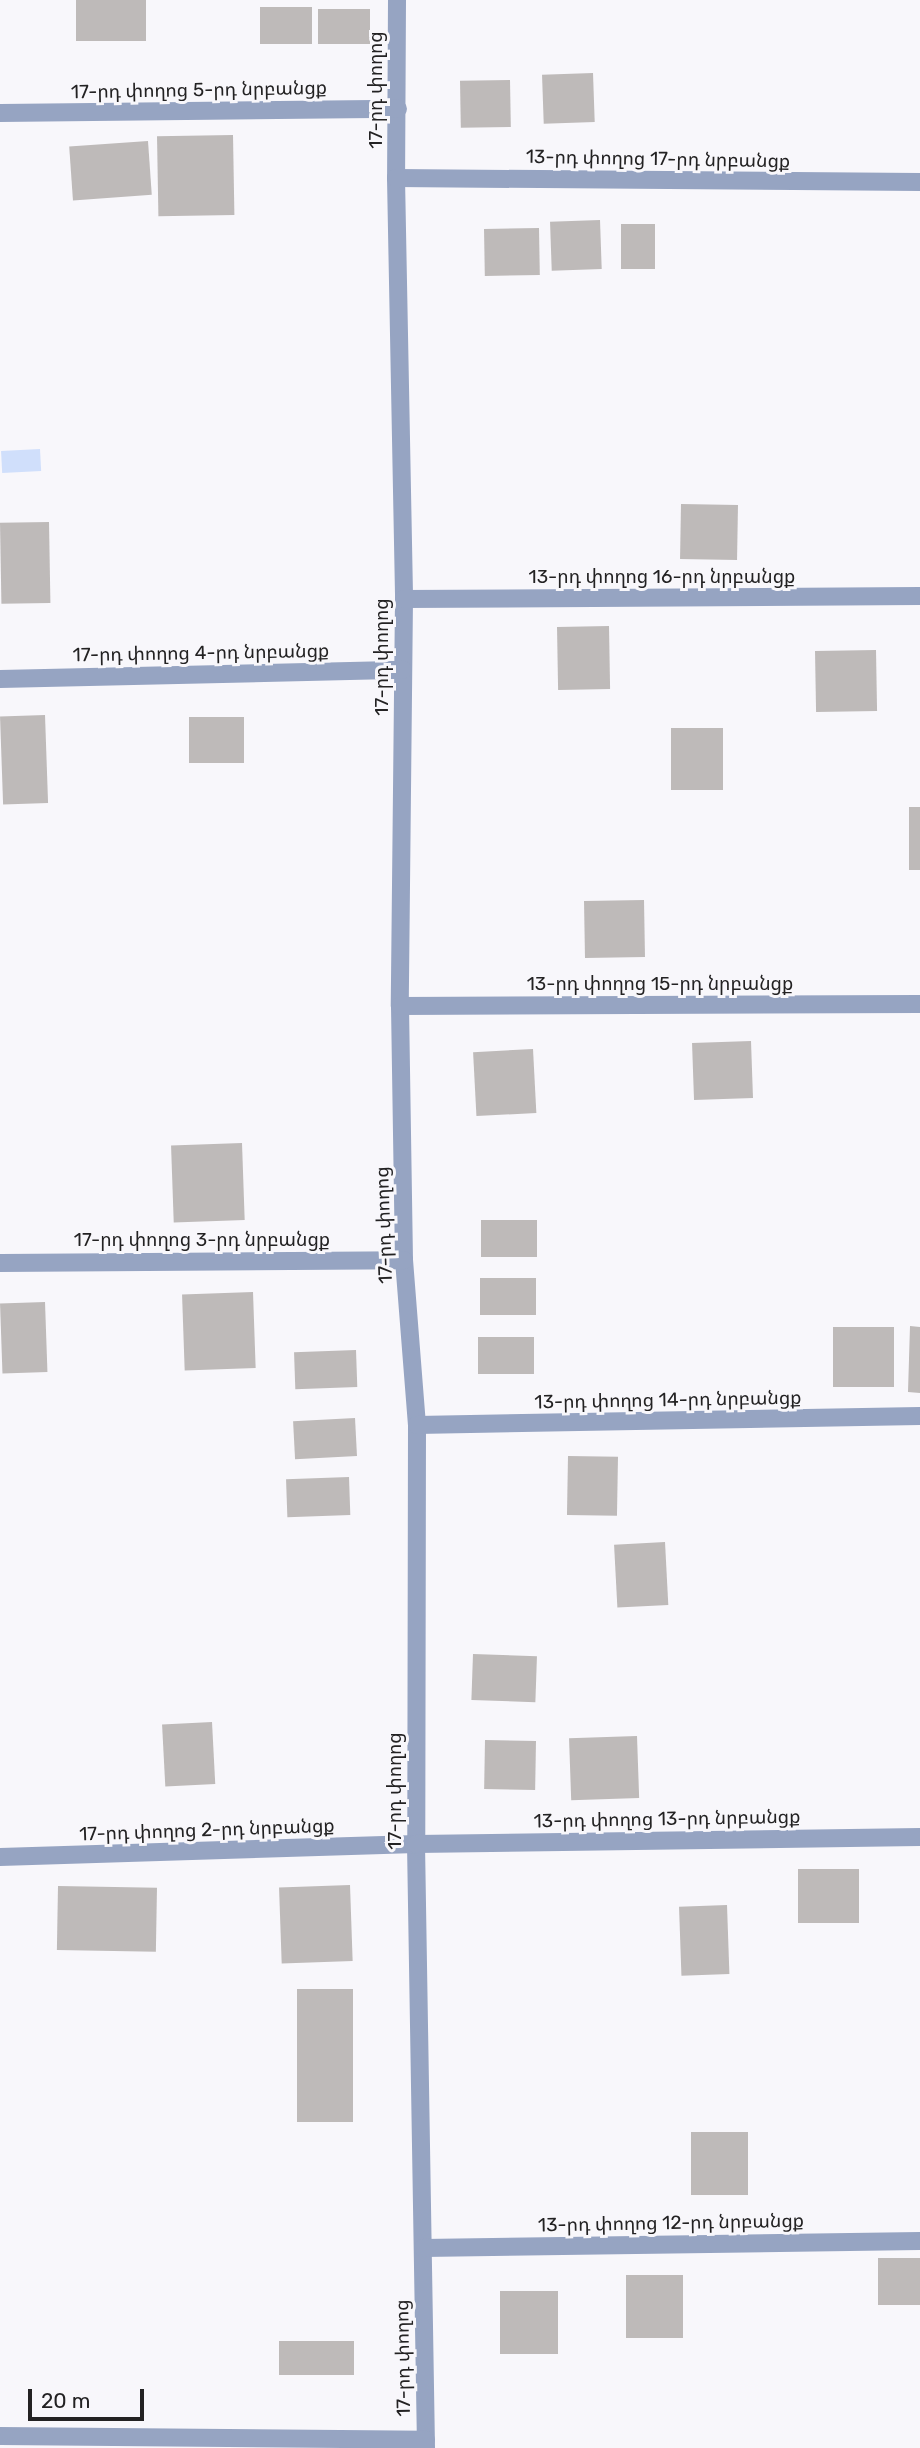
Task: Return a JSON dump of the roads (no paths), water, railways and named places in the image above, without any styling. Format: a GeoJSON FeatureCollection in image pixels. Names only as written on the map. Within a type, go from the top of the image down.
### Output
{"type":"FeatureCollection","features":[{"type":"Feature","properties":{"kind":"street","name":"17-րդ փողոց"},"geometry":{"type":"LineString","coordinates":[[397,0],[396,178],[404,599],[400,1006],[404,1260],[417,1425],[416,1844],[426,2444]]}},
{"type":"Feature","properties":{"kind":"street","name":"17-րդ փողոց 5-րդ նրբանցք"},"geometry":{"type":"LineString","coordinates":[[0,113],[398,109]]}},
{"type":"Feature","properties":{"kind":"street","name":"13-րդ փողոց 17-րդ նրբանցք"},"geometry":{"type":"LineString","coordinates":[[396,178],[920,182]]}},
{"type":"Feature","properties":{"kind":"street","name":"13-րդ փողոց 16-րդ նրբանցք"},"geometry":{"type":"LineString","coordinates":[[404,599],[920,596]]}},
{"type":"Feature","properties":{"kind":"street","name":"17-րդ փողոց 4-րդ նրբանցք"},"geometry":{"type":"LineString","coordinates":[[0,679],[403,670]]}},
{"type":"Feature","properties":{"kind":"street","name":"13-րդ փողոց 15-րդ նրբանցք"},"geometry":{"type":"LineString","coordinates":[[400,1006],[920,1004]]}},
{"type":"Feature","properties":{"kind":"street","name":"17-րդ փողոց 3-րդ նրբանցք"},"geometry":{"type":"LineString","coordinates":[[0,1263],[404,1260]]}},
{"type":"Feature","properties":{"kind":"street","name":"13-րդ փողոց 14-րդ նրբանցք"},"geometry":{"type":"LineString","coordinates":[[417,1425],[920,1416]]}},
{"type":"Feature","properties":{"kind":"street","name":"13-րդ փողոց 13-րդ նրբանցք"},"geometry":{"type":"LineString","coordinates":[[416,1844],[920,1837]]}},
{"type":"Feature","properties":{"kind":"street","name":"17-րդ փողոց 2-րդ նրբանցք"},"geometry":{"type":"LineString","coordinates":[[0,1857],[416,1844]]}},
{"type":"Feature","properties":{"kind":"street","name":"13-րդ փողոց 12-րդ նրբանցք"},"geometry":{"type":"LineString","coordinates":[[423,2248],[920,2241]]}},
{"type":"Feature","properties":{"kind":"street"},"geometry":{"type":"LineString","coordinates":[[0,2436],[426,2444]]}},
{"type":"Feature","properties":{"kind":"water"},"geometry":{"type":"Polygon","coordinates":[[[40,449],[41,471],[2,473],[1,451],[40,449]]]}}]}
